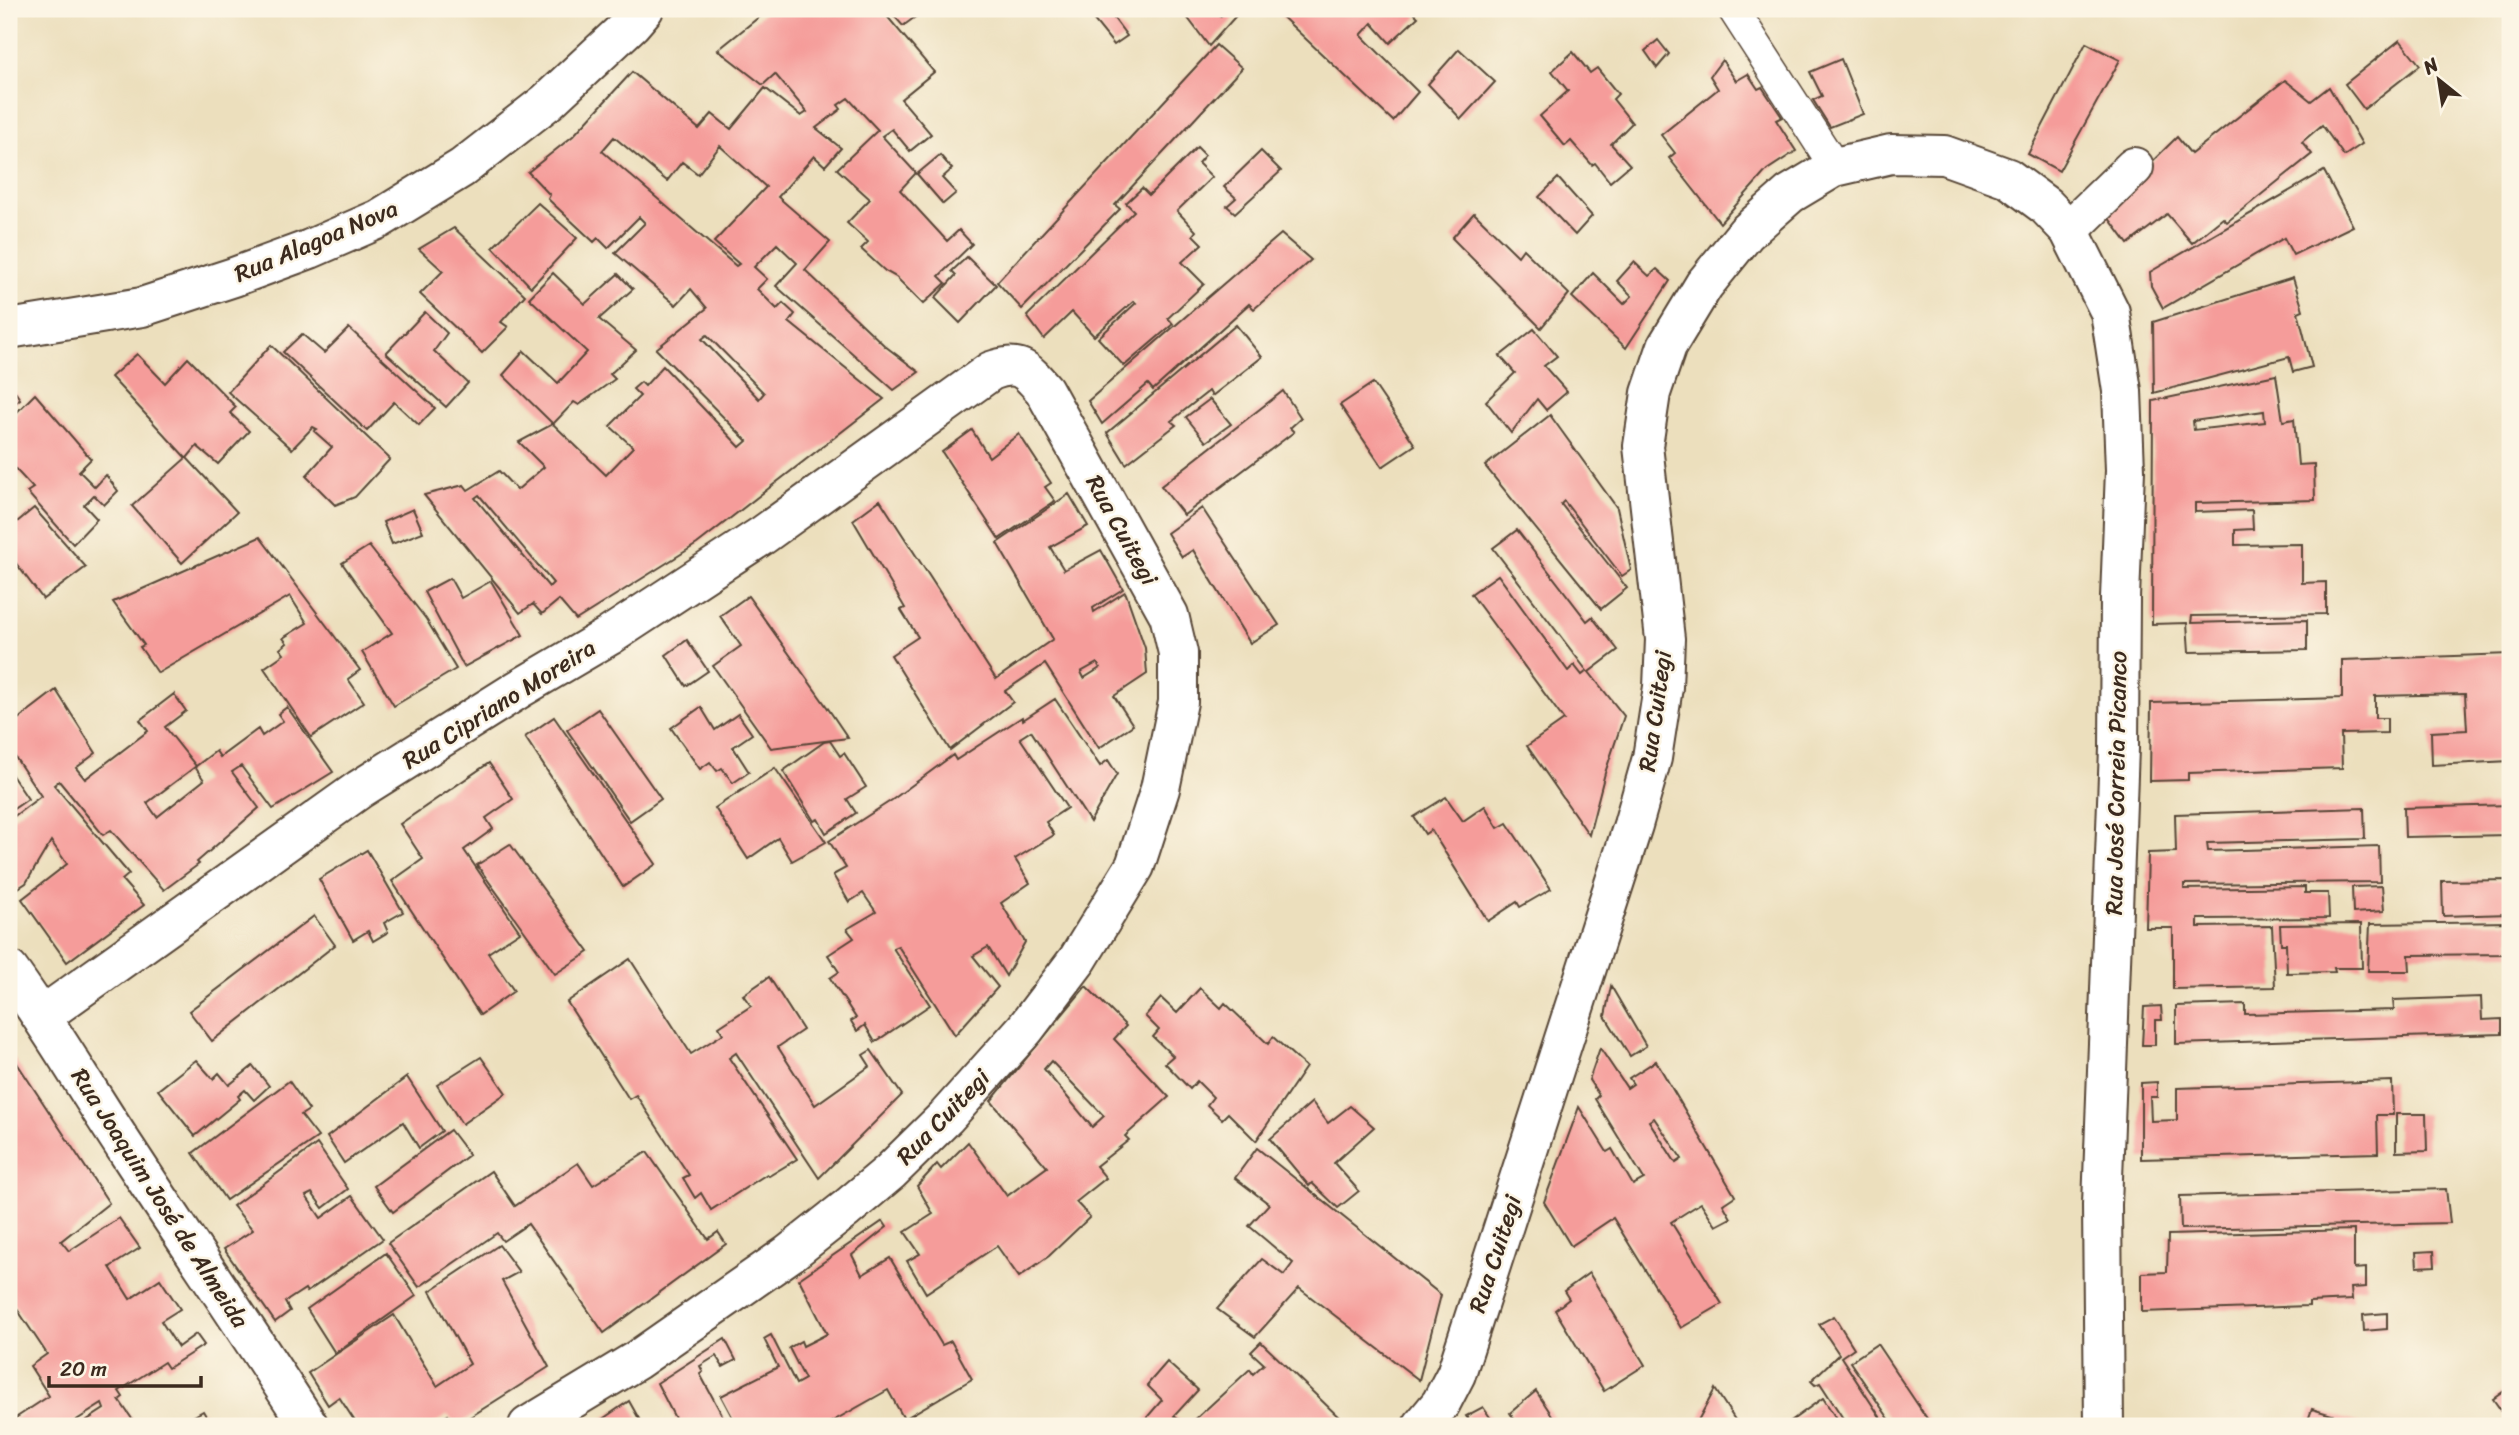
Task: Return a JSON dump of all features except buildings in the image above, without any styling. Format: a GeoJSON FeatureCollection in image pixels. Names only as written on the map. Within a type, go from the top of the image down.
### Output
{"type":"FeatureCollection","features":[{"type":"Feature","properties":{"kind":"street","name":"Rua Alagoa Nova"},"geometry":{"type":"LineString","coordinates":[[9,329],[142,307],[310,249],[379,219],[462,168],[547,102],[644,9]]}},
{"type":"Feature","properties":{"kind":"street","name":"Rua Cuitegi"},"geometry":{"type":"LineString","coordinates":[[1422,1426],[1441,1403],[1457,1374],[1633,825],[1652,758],[1663,687],[1665,639],[1643,446],[1651,393],[1667,346],[1704,285],[1746,233],[1790,194],[1835,167],[1891,154],[1944,155],[2008,178]]}},
{"type":"Feature","properties":{"kind":"street"},"geometry":{"type":"LineString","coordinates":[[2069,230],[2134,167]]}},
{"type":"Feature","properties":{"kind":"street","name":"Rua José Correia Picanco"},"geometry":{"type":"LineString","coordinates":[[2008,178],[2046,206],[2069,230],[2109,312],[2122,391],[2125,470],[2120,598],[2119,748],[2102,1205],[2104,1426]]}},
{"type":"Feature","properties":{"kind":"street","name":"Rua Cuitegi"},"geometry":{"type":"LineString","coordinates":[[528,1426],[637,1360],[723,1301],[789,1254],[890,1172],[946,1116],[1025,1029],[1078,959],[1135,866],[1160,789],[1178,702],[1178,653],[1169,615],[1044,390],[1028,371],[1010,365],[991,370],[957,395]]}},
{"type":"Feature","properties":{"kind":"street","name":"Rua Cipriano Moreira"},"geometry":{"type":"LineString","coordinates":[[43,1016],[360,789],[609,636],[763,536],[957,395]]}},
{"type":"Feature","properties":{"kind":"street","name":"Rua Joaquim José de Almeida"},"geometry":{"type":"LineString","coordinates":[[9,970],[43,1016],[127,1151],[309,1426]]}},
{"type":"Feature","properties":{"kind":"lane"},"geometry":{"type":"LineString","coordinates":[[1733,9],[1835,167]]}}]}
